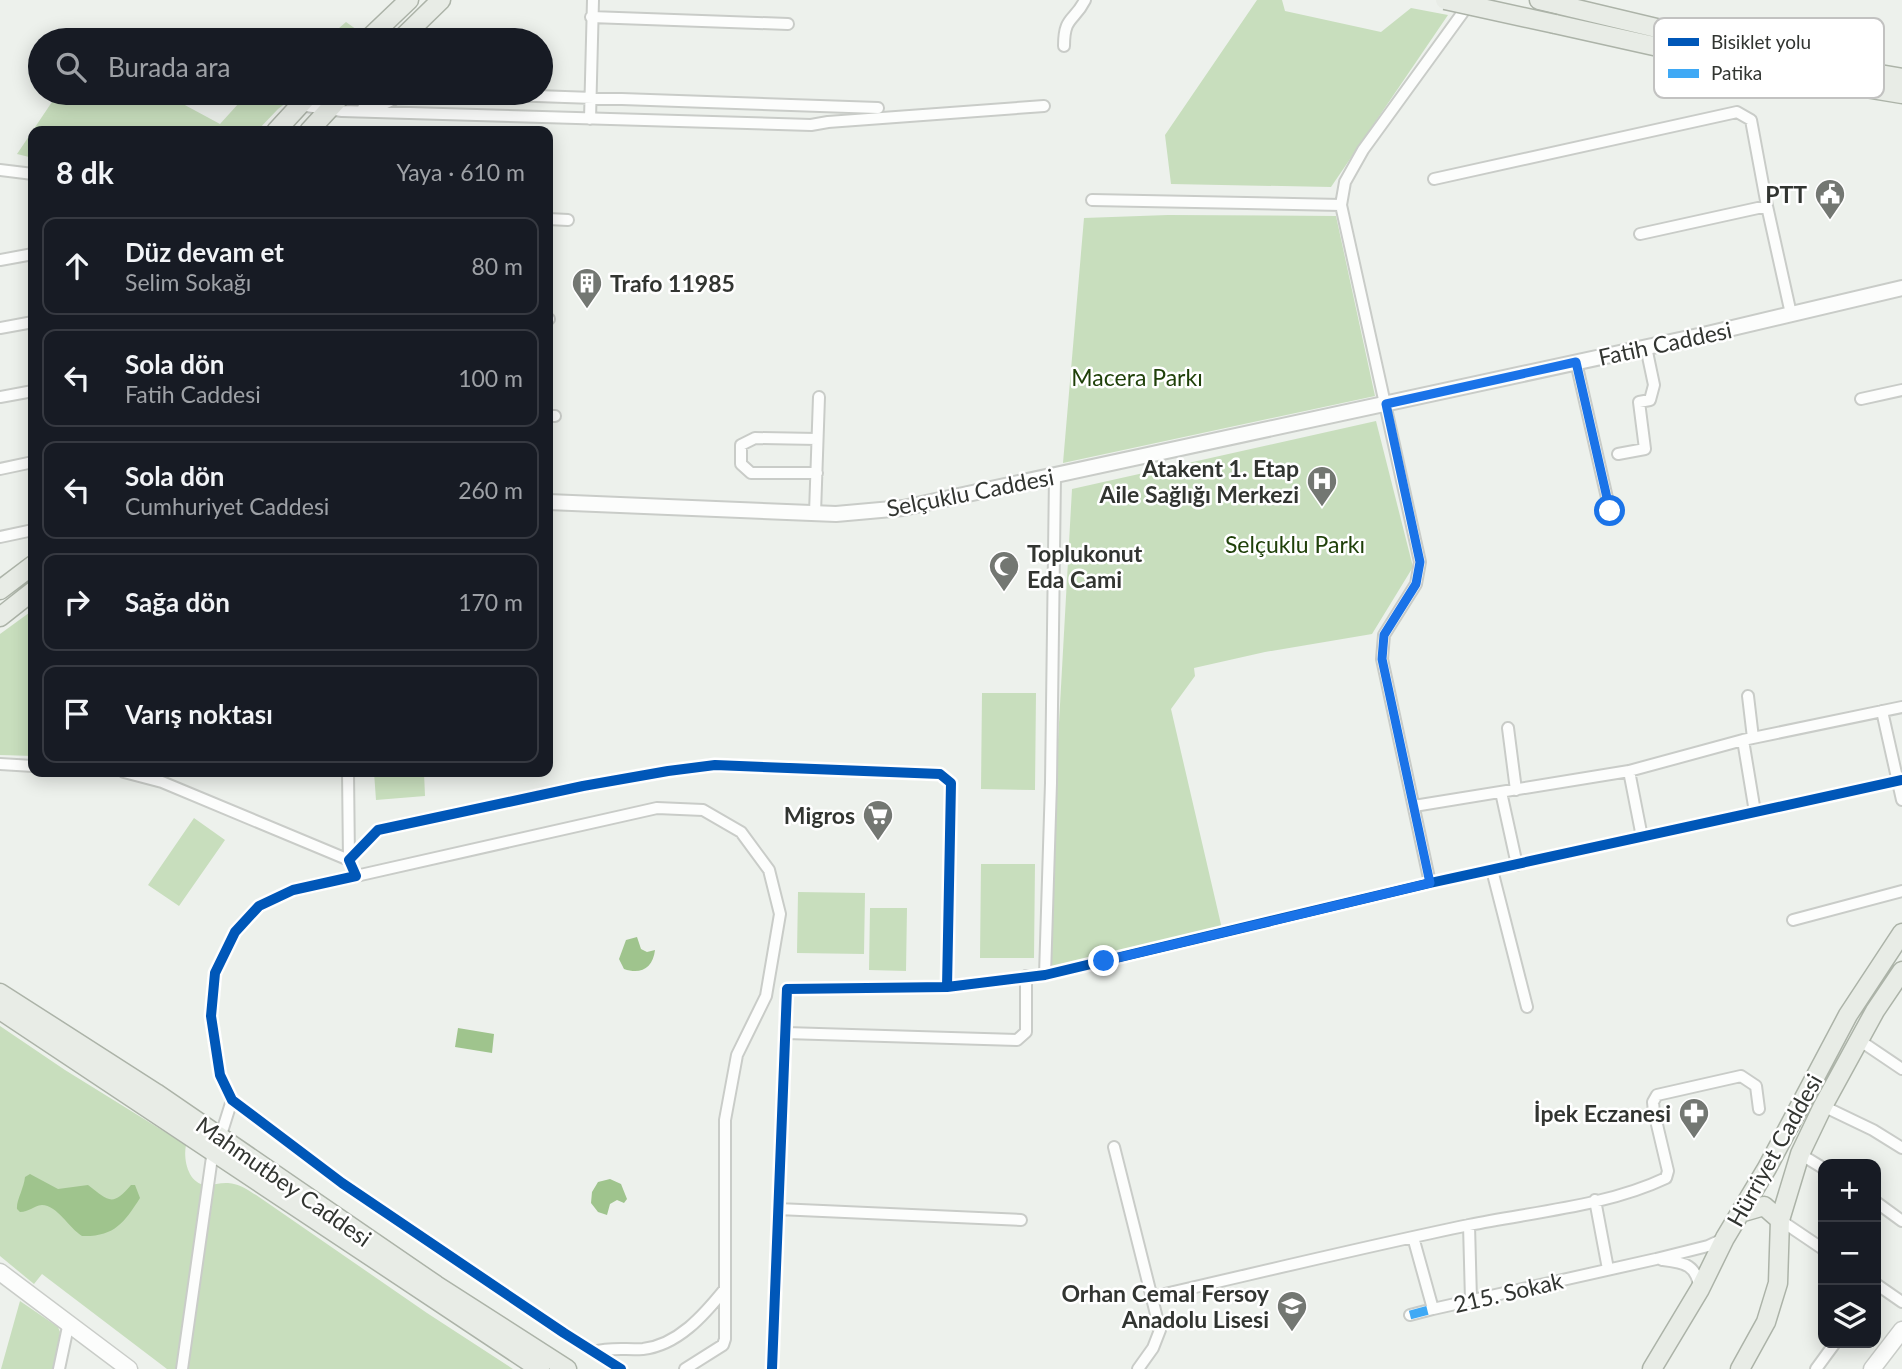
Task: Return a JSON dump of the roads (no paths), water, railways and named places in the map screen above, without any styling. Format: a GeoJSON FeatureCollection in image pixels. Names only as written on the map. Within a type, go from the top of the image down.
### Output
{"type":"FeatureCollection","features":[{"type":"Feature","properties":{"kind":"main road"},"geometry":{"type":"LineString","coordinates":[[380,28],[409,0]]}},
{"type":"Feature","properties":{"kind":"main road"},"geometry":{"type":"LineString","coordinates":[[412,28],[441,0]]}},
{"type":"Feature","properties":{"kind":"main road"},"geometry":{"type":"LineString","coordinates":[[1445,0],[1654,46]]}},
{"type":"Feature","properties":{"kind":"main road"},"geometry":{"type":"LineString","coordinates":[[1539,0],[1654,27]]}},
{"type":"Feature","properties":{"kind":"main road"},"geometry":{"type":"LineString","coordinates":[[1884,85],[1902,90]]}},
{"type":"Feature","properties":{"kind":"main road"},"geometry":{"type":"LineString","coordinates":[[1884,88],[1902,90]]}},
{"type":"Feature","properties":{"kind":"main road"},"geometry":{"type":"LineString","coordinates":[[281,126],[300,105]]}},
{"type":"Feature","properties":{"kind":"main road"},"geometry":{"type":"LineString","coordinates":[[315,126],[338,105]]}},
{"type":"Feature","properties":{"kind":"main road"},"geometry":{"type":"LineString","coordinates":[[0,590],[28,569]]}},
{"type":"Feature","properties":{"kind":"main road"},"geometry":{"type":"LineString","coordinates":[[0,617],[28,595]]}},
{"type":"Feature","properties":{"kind":"main road","name":"Hürriyet Caddesi"},"geometry":{"type":"LineString","coordinates":[[1652,1369],[1767,1168],[1848,1015],[1902,933]]}},
{"type":"Feature","properties":{"kind":"main road","name":"Hürriyet Caddesi"},"geometry":{"type":"LineString","coordinates":[[1740,1369],[1766,1322],[1778,1283],[1780,1220],[1800,1154],[1859,1040],[1902,971]]}},
{"type":"Feature","properties":{"kind":"main road","name":"Mahmutbey Caddesi"},"geometry":{"type":"LineString","coordinates":[[0,993],[156,1093],[217,1144],[409,1284],[540,1369]]}},
{"type":"Feature","properties":{"kind":"main road","name":"Mahmutbey Caddesi"},"geometry":{"type":"LineString","coordinates":[[0,1010],[217,1144],[567,1369]]}},
{"type":"Feature","properties":{"kind":"main road"},"geometry":{"type":"LineString","coordinates":[[1740,1213],[1764,1206],[1780,1220]]}},
{"type":"Feature","properties":{"kind":"main road"},"geometry":{"type":"LineString","coordinates":[[0,1272],[129,1369]]}},
{"type":"Feature","properties":{"kind":"main road"},"geometry":{"type":"LineString","coordinates":[[1872,1369],[1902,1331]]}},
{"type":"Feature","properties":{"kind":"street"},"geometry":{"type":"LineString","coordinates":[[590,119],[593,0]]}},
{"type":"Feature","properties":{"kind":"street"},"geometry":{"type":"LineString","coordinates":[[1064,46],[1067,23],[1085,0]]}},
{"type":"Feature","properties":{"kind":"street"},"geometry":{"type":"LineString","coordinates":[[1430,883],[1382,659],[1384,635],[1416,584],[1420,562],[1341,205],[1345,182],[1363,149],[1471,0]]}},
{"type":"Feature","properties":{"kind":"street"},"geometry":{"type":"LineString","coordinates":[[591,17],[788,24]]}},
{"type":"Feature","properties":{"kind":"street"},"geometry":{"type":"LineString","coordinates":[[553,97],[878,108]]}},
{"type":"Feature","properties":{"kind":"street"},"geometry":{"type":"LineString","coordinates":[[321,105],[335,110],[811,125],[1044,106]]}},
{"type":"Feature","properties":{"kind":"street"},"geometry":{"type":"LineString","coordinates":[[335,110],[370,105]]}},
{"type":"Feature","properties":{"kind":"street"},"geometry":{"type":"LineString","coordinates":[[1434,179],[1737,113],[1751,120],[1791,314]]}},
{"type":"Feature","properties":{"kind":"street"},"geometry":{"type":"LineString","coordinates":[[0,170],[28,173]]}},
{"type":"Feature","properties":{"kind":"street"},"geometry":{"type":"LineString","coordinates":[[1091,200],[1341,205]]}},
{"type":"Feature","properties":{"kind":"street"},"geometry":{"type":"LineString","coordinates":[[1640,234],[1767,206]]}},
{"type":"Feature","properties":{"kind":"street"},"geometry":{"type":"LineString","coordinates":[[553,219],[568,220]]}},
{"type":"Feature","properties":{"kind":"street"},"geometry":{"type":"LineString","coordinates":[[0,260],[28,255]]}},
{"type":"Feature","properties":{"kind":"street","name":"Fatih Caddesi"},"geometry":{"type":"LineString","coordinates":[[1386,404],[1902,288]]}},
{"type":"Feature","properties":{"kind":"street"},"geometry":{"type":"LineString","coordinates":[[0,328],[28,323]]}},
{"type":"Feature","properties":{"kind":"street"},"geometry":{"type":"LineString","coordinates":[[1618,454],[1645,449],[1639,402],[1650,400],[1654,385],[1646,347]]}},
{"type":"Feature","properties":{"kind":"street"},"geometry":{"type":"LineString","coordinates":[[1576,362],[1610,511]]}},
{"type":"Feature","properties":{"kind":"street"},"geometry":{"type":"LineString","coordinates":[[1861,399],[1902,390]]}},
{"type":"Feature","properties":{"kind":"street"},"geometry":{"type":"LineString","coordinates":[[0,397],[28,392]]}},
{"type":"Feature","properties":{"kind":"street"},"geometry":{"type":"LineString","coordinates":[[815,513],[818,397]]}},
{"type":"Feature","properties":{"kind":"street","name":"Selçuklu Caddesi"},"geometry":{"type":"LineString","coordinates":[[553,502],[836,514],[903,508],[1386,404]]}},
{"type":"Feature","properties":{"kind":"street"},"geometry":{"type":"LineString","coordinates":[[817,439],[755,438],[741,445],[741,464],[751,473],[817,473]]}},
{"type":"Feature","properties":{"kind":"street"},"geometry":{"type":"LineString","coordinates":[[0,469],[28,463]]}},
{"type":"Feature","properties":{"kind":"street"},"geometry":{"type":"LineString","coordinates":[[1045,975],[1051,783],[1055,476]]}},
{"type":"Feature","properties":{"kind":"street"},"geometry":{"type":"LineString","coordinates":[[0,537],[28,531]]}},
{"type":"Feature","properties":{"kind":"street"},"geometry":{"type":"LineString","coordinates":[[1748,696],[1748,739],[1755,812]]}},
{"type":"Feature","properties":{"kind":"street"},"geometry":{"type":"LineString","coordinates":[[1414,806],[1629,771],[1748,739],[1902,707]]}},
{"type":"Feature","properties":{"kind":"street"},"geometry":{"type":"LineString","coordinates":[[1882,711],[1900,781],[1902,800]]}},
{"type":"Feature","properties":{"kind":"street"},"geometry":{"type":"LineString","coordinates":[[1508,728],[1516,790]]}},
{"type":"Feature","properties":{"kind":"street"},"geometry":{"type":"LineString","coordinates":[[0,764],[28,766]]}},
{"type":"Feature","properties":{"kind":"street"},"geometry":{"type":"LineString","coordinates":[[349,860],[378,830],[583,786],[680,769],[715,765],[940,774],[951,783],[947,987]]}},
{"type":"Feature","properties":{"kind":"street"},"geometry":{"type":"LineString","coordinates":[[1629,771],[1642,837]]}},
{"type":"Feature","properties":{"kind":"street"},"geometry":{"type":"LineString","coordinates":[[143,777],[162,782],[349,860]]}},
{"type":"Feature","properties":{"kind":"street"},"geometry":{"type":"LineString","coordinates":[[348,777],[349,860],[356,876]]}},
{"type":"Feature","properties":{"kind":"street"},"geometry":{"type":"LineString","coordinates":[[772,1369],[787,989],[947,987],[1045,975],[1430,883],[1900,781]]}},
{"type":"Feature","properties":{"kind":"street"},"geometry":{"type":"LineString","coordinates":[[1502,792],[1517,865]]}},
{"type":"Feature","properties":{"kind":"street"},"geometry":{"type":"LineString","coordinates":[[621,1369],[342,1183],[232,1100],[220,1076],[211,1016],[215,973],[235,932],[259,906],[293,890],[657,808],[703,810],[741,832],[769,870],[780,914],[766,996],[737,1055],[725,1120],[726,1328],[723,1345],[685,1369]]}},
{"type":"Feature","properties":{"kind":"street"},"geometry":{"type":"LineString","coordinates":[[1492,870],[1527,1007]]}},
{"type":"Feature","properties":{"kind":"street"},"geometry":{"type":"LineString","coordinates":[[1793,920],[1902,891]]}},
{"type":"Feature","properties":{"kind":"street"},"geometry":{"type":"LineString","coordinates":[[786,1033],[1017,1040],[1026,1032],[1026,976]]}},
{"type":"Feature","properties":{"kind":"street"},"geometry":{"type":"LineString","coordinates":[[1859,1040],[1902,1069]]}},
{"type":"Feature","properties":{"kind":"street"},"geometry":{"type":"LineString","coordinates":[[1152,1297],[1413,1237],[1616,1196],[1666,1178],[1667,1162],[1653,1102],[1657,1095],[1741,1076],[1756,1086],[1759,1109]]}},
{"type":"Feature","properties":{"kind":"street"},"geometry":{"type":"LineString","coordinates":[[182,1369],[217,1144],[232,1100]]}},
{"type":"Feature","properties":{"kind":"street"},"geometry":{"type":"LineString","coordinates":[[1823,1106],[1873,1130],[1902,1149]]}},
{"type":"Feature","properties":{"kind":"street"},"geometry":{"type":"LineString","coordinates":[[1115,1147],[1160,1331],[1153,1348],[1138,1369]]}},
{"type":"Feature","properties":{"kind":"street"},"geometry":{"type":"LineString","coordinates":[[1800,1154],[1818,1165]]}},
{"type":"Feature","properties":{"kind":"street"},"geometry":{"type":"LineString","coordinates":[[1595,1200],[1608,1269]]}},
{"type":"Feature","properties":{"kind":"street"},"geometry":{"type":"LineString","coordinates":[[1881,1206],[1902,1221]]}},
{"type":"Feature","properties":{"kind":"street"},"geometry":{"type":"LineString","coordinates":[[778,1209],[1021,1220]]}},
{"type":"Feature","properties":{"kind":"street"},"geometry":{"type":"LineString","coordinates":[[1780,1220],[1818,1246]]}},
{"type":"Feature","properties":{"kind":"street"},"geometry":{"type":"LineString","coordinates":[[1469,1225],[1471,1300]]}},
{"type":"Feature","properties":{"kind":"street","name":"215. Sokak"},"geometry":{"type":"LineString","coordinates":[[1413,1237],[1433,1309],[1656,1259],[1726,1238]]}},
{"type":"Feature","properties":{"kind":"street"},"geometry":{"type":"LineString","coordinates":[[1656,1259],[1681,1263],[1691,1268],[1697,1274],[1700,1289]]}},
{"type":"Feature","properties":{"kind":"street"},"geometry":{"type":"LineString","coordinates":[[594,1352],[643,1349],[669,1341],[704,1315],[725,1289]]}},
{"type":"Feature","properties":{"kind":"street"},"geometry":{"type":"LineString","coordinates":[[1881,1289],[1902,1302]]}},
{"type":"Feature","properties":{"kind":"street"},"geometry":{"type":"LineString","coordinates":[[1410,1315],[1433,1309]]}},
{"type":"Feature","properties":{"kind":"street"},"geometry":{"type":"LineString","coordinates":[[59,1369],[69,1322]]}},
{"type":"Feature","properties":{"kind":"street"},"geometry":{"type":"LineString","coordinates":[[1816,1369],[1831,1348]]}},
{"type":"Feature","properties":{"kind":"place","name":"PTT"},"geometry":{"type":"Point","coordinates":[1830,221]}},
{"type":"Feature","properties":{"kind":"place","name":"Trafo 11985"},"geometry":{"type":"Point","coordinates":[587,310]}},
{"type":"Feature","properties":{"kind":"place","name":"Atakent 1. Etap Aile Sağlığı Merkezi"},"geometry":{"type":"Point","coordinates":[1322,508]}},
{"type":"Feature","properties":{"kind":"place","name":"Toplukonut Eda Cami"},"geometry":{"type":"Point","coordinates":[1004,593]}},
{"type":"Feature","properties":{"kind":"place","name":"Migros"},"geometry":{"type":"Point","coordinates":[878,842]}},
{"type":"Feature","properties":{"kind":"place","name":"İpek Eczanesi"},"geometry":{"type":"Point","coordinates":[1694,1140]}},
{"type":"Feature","properties":{"kind":"place","name":"Orhan Cemal Fersoy Anadolu Lisesi"},"geometry":{"type":"Point","coordinates":[1292,1333]}},
{"type":"Feature","properties":{"kind":"park label","name":"Macera Parkı"},"geometry":{"type":"Point","coordinates":[1137,377]}},
{"type":"Feature","properties":{"kind":"park label","name":"Selçuklu Parkı"},"geometry":{"type":"Point","coordinates":[1295,544]}}]}
